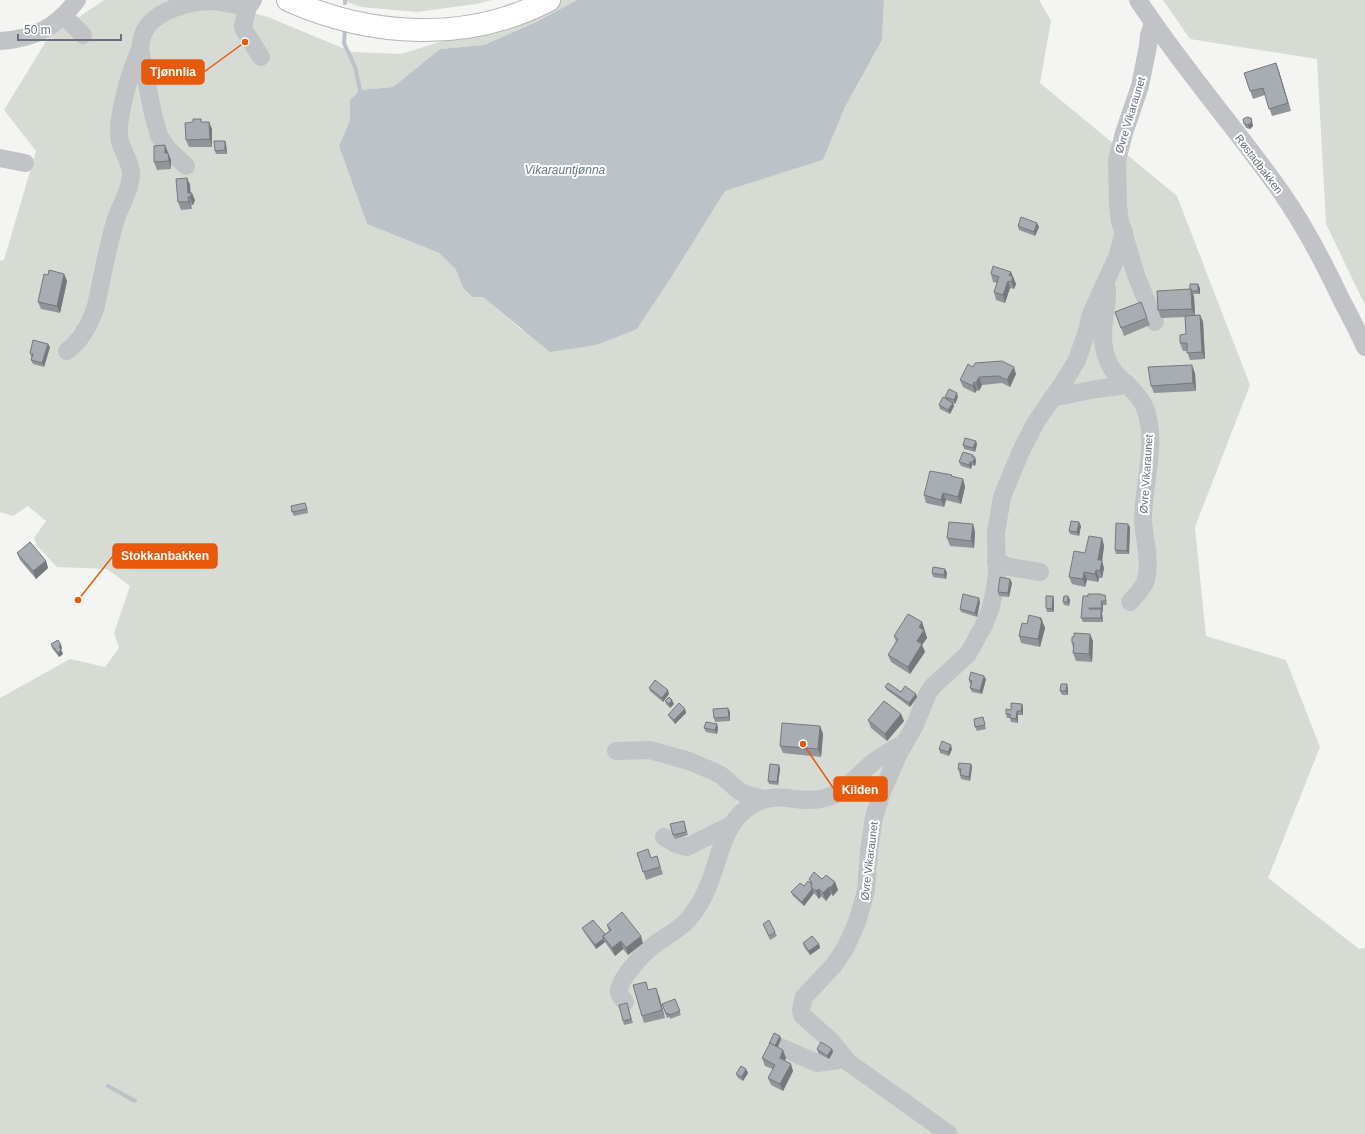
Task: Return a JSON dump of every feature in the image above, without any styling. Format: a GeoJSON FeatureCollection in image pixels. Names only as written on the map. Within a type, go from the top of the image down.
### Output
{"type":"FeatureCollection","features":[{"type":"Feature","properties":{"kind":"main road"},"geometry":{"type":"LineString","coordinates":[[288,0],[335,17],[367,25],[406,30],[443,30],[498,21],[522,13],[549,0]]}},
{"type":"Feature","properties":{"kind":"street"},"geometry":{"type":"LineString","coordinates":[[0,41],[18,39],[46,29],[64,16],[77,0]]}},
{"type":"Feature","properties":{"kind":"street","name":"Røstadbakken"},"geometry":{"type":"LineString","coordinates":[[1138,0],[1153,23],[1216,104],[1281,192],[1327,269],[1364,340]]}},
{"type":"Feature","properties":{"kind":"street"},"geometry":{"type":"LineString","coordinates":[[186,166],[168,149],[159,136],[140,50],[141,40],[145,30],[152,21],[168,11],[184,5],[207,1],[251,4],[243,26],[261,57]]}},
{"type":"Feature","properties":{"kind":"street"},"geometry":{"type":"LineString","coordinates":[[64,16],[83,36]]}},
{"type":"Feature","properties":{"kind":"street","name":"Øvre Vikaraunet"},"geometry":{"type":"LineString","coordinates":[[1153,23],[1148,35],[1148,46],[1140,86],[1124,133],[1117,160],[1120,222],[1130,257],[1155,322]]}},
{"type":"Feature","properties":{"kind":"street"},"geometry":{"type":"LineString","coordinates":[[67,351],[78,341],[93,316],[115,222],[131,176],[118,133],[126,94],[140,50]]}},
{"type":"Feature","properties":{"kind":"street"},"geometry":{"type":"LineString","coordinates":[[0,158],[25,163]]}},
{"type":"Feature","properties":{"kind":"street","name":"Øvre Vikaraunet"},"geometry":{"type":"LineString","coordinates":[[949,1134],[844,1058],[832,1042],[802,1015],[800,1009],[804,997],[828,972],[846,947],[857,922],[866,891],[869,851],[874,817],[884,786],[904,743],[915,725],[927,695],[933,686],[968,654],[983,627],[991,607],[995,588],[996,533],[1002,497],[1021,452],[1036,422],[1072,370],[1077,360],[1091,314],[1117,257],[1124,232]]}},
{"type":"Feature","properties":{"kind":"street","name":"Øvre Vikaraunet"},"geometry":{"type":"LineString","coordinates":[[1106,282],[1107,298],[1103,326],[1104,346],[1108,361],[1116,373],[1138,394],[1142,401],[1148,418],[1150,435],[1150,454],[1143,518],[1148,568],[1146,581],[1130,602]]}},
{"type":"Feature","properties":{"kind":"street"},"geometry":{"type":"LineString","coordinates":[[1052,398],[1096,389],[1120,386],[1126,383]]}},
{"type":"Feature","properties":{"kind":"street"},"geometry":{"type":"LineString","coordinates":[[996,562],[1010,567],[1040,572]]}},
{"type":"Feature","properties":{"kind":"street","name":"Øvre Vikaraunet"},"geometry":{"type":"LineString","coordinates":[[625,1002],[620,995],[619,990],[622,982],[646,952],[687,920],[708,885],[731,825],[739,815],[746,809],[764,799],[777,797],[814,800],[834,794],[854,780],[871,764],[904,743]]}},
{"type":"Feature","properties":{"kind":"street","name":"Øvre Vikaraunet"},"geometry":{"type":"LineString","coordinates":[[616,751],[650,750],[676,757],[715,772],[745,794],[764,799]]}},
{"type":"Feature","properties":{"kind":"street","name":"Øvre Vikaraunet"},"geometry":{"type":"LineString","coordinates":[[664,837],[676,844],[687,847],[731,825]]}},
{"type":"Feature","properties":{"kind":"street"},"geometry":{"type":"LineString","coordinates":[[780,1047],[817,1063],[844,1058]]}},
{"type":"Feature","properties":{"kind":"shaded area"},"geometry":{"type":"Polygon","coordinates":[[[104,0],[208,0],[268,17],[352,52],[401,54],[546,9],[562,0],[577,0],[536,22],[484,45],[440,49],[393,87],[360,90],[350,100],[350,120],[339,146],[367,224],[439,253],[456,270],[463,288],[472,297],[483,297],[522,330],[637,329],[725,191],[823,160],[845,107],[882,40],[884,0],[1039,0],[1051,21],[1040,83],[1177,196],[1250,385],[1195,527],[1206,636],[1286,660],[1320,747],[1268,878],[1359,949],[1365,948],[1365,1134],[0,1134],[0,698],[70,659],[105,667],[119,648],[114,633],[130,586],[107,569],[57,567],[38,547],[34,538],[46,521],[28,506],[13,516],[0,512],[0,261],[4,260],[36,151],[4,110],[48,38],[104,0]]]}},
{"type":"Feature","properties":{"kind":"shaded area"},"geometry":{"type":"Polygon","coordinates":[[[342,0],[492,0],[476,4],[417,12],[361,7],[342,0]]]}},
{"type":"Feature","properties":{"kind":"shaded area"},"geometry":{"type":"Polygon","coordinates":[[[1163,0],[1365,0],[1365,305],[1326,224],[1317,59],[1190,39],[1163,0]]]}},
{"type":"Feature","properties":{"kind":"water","name":"Vikarauntjønna"},"geometry":{"type":"Polygon","coordinates":[[[577,0],[884,0],[882,40],[845,107],[823,160],[725,191],[637,329],[596,345],[550,352],[483,297],[472,297],[463,288],[456,270],[439,253],[367,224],[339,146],[350,120],[350,100],[360,90],[393,87],[440,49],[484,45],[536,22],[577,0]]]}},
{"type":"Feature","properties":{"kind":"building"},"geometry":{"type":"Polygon","coordinates":[[[1276,63],[1288,103],[1269,109],[1263,88],[1250,91],[1244,73],[1276,63]]]}},
{"type":"Feature","properties":{"kind":"building"},"geometry":{"type":"Polygon","coordinates":[[[1247,117],[1251,118],[1252,122],[1248,125],[1244,124],[1243,119],[1247,117]]]}},
{"type":"Feature","properties":{"kind":"building"},"geometry":{"type":"Polygon","coordinates":[[[193,119],[201,119],[201,122],[209,122],[210,139],[186,140],[185,123],[193,122],[193,119]]]}},
{"type":"Feature","properties":{"kind":"building"},"geometry":{"type":"Polygon","coordinates":[[[214,141],[225,141],[225,150],[215,151],[214,141]]]}},
{"type":"Feature","properties":{"kind":"building"},"geometry":{"type":"Polygon","coordinates":[[[165,145],[165,153],[168,153],[169,161],[154,162],[154,146],[165,145]]]}},
{"type":"Feature","properties":{"kind":"building"},"geometry":{"type":"Polygon","coordinates":[[[187,178],[188,193],[192,193],[190,197],[188,197],[189,202],[178,202],[176,179],[187,178]]]}},
{"type":"Feature","properties":{"kind":"building"},"geometry":{"type":"Polygon","coordinates":[[[1021,217],[1037,223],[1034,232],[1018,226],[1021,217]]]}},
{"type":"Feature","properties":{"kind":"building"},"geometry":{"type":"Polygon","coordinates":[[[993,266],[1011,272],[1009,275],[1013,277],[1011,282],[1008,281],[1003,295],[994,292],[999,277],[991,274],[993,266]]]}},
{"type":"Feature","properties":{"kind":"building"},"geometry":{"type":"Polygon","coordinates":[[[49,270],[64,274],[57,306],[38,302],[44,274],[48,275],[49,270]]]}},
{"type":"Feature","properties":{"kind":"building"},"geometry":{"type":"Polygon","coordinates":[[[1190,284],[1198,284],[1198,291],[1192,291],[1190,289],[1190,284]]]}},
{"type":"Feature","properties":{"kind":"building"},"geometry":{"type":"Polygon","coordinates":[[[1191,289],[1192,309],[1158,310],[1157,291],[1191,289]]]}},
{"type":"Feature","properties":{"kind":"building"},"geometry":{"type":"Polygon","coordinates":[[[1141,302],[1147,318],[1121,328],[1115,312],[1141,302]]]}},
{"type":"Feature","properties":{"kind":"building"},"geometry":{"type":"Polygon","coordinates":[[[1200,315],[1202,352],[1187,353],[1187,343],[1180,343],[1180,335],[1186,334],[1185,316],[1200,315]]]}},
{"type":"Feature","properties":{"kind":"building"},"geometry":{"type":"Polygon","coordinates":[[[33,340],[48,344],[42,363],[31,360],[33,354],[30,353],[33,340]]]}},
{"type":"Feature","properties":{"kind":"building"},"geometry":{"type":"Polygon","coordinates":[[[1002,361],[1014,367],[1007,380],[999,376],[979,377],[976,383],[974,382],[973,386],[960,380],[968,364],[973,367],[975,363],[1002,361]]]}},
{"type":"Feature","properties":{"kind":"building"},"geometry":{"type":"Polygon","coordinates":[[[1192,365],[1193,383],[1151,386],[1148,367],[1192,365]]]}},
{"type":"Feature","properties":{"kind":"building"},"geometry":{"type":"Polygon","coordinates":[[[949,389],[957,393],[954,400],[945,397],[949,389]]]}},
{"type":"Feature","properties":{"kind":"building"},"geometry":{"type":"Polygon","coordinates":[[[943,397],[953,403],[948,410],[939,405],[943,397]]]}},
{"type":"Feature","properties":{"kind":"building"},"geometry":{"type":"Polygon","coordinates":[[[965,438],[976,441],[973,448],[963,445],[965,438]]]}},
{"type":"Feature","properties":{"kind":"building"},"geometry":{"type":"Polygon","coordinates":[[[963,452],[975,457],[973,462],[970,462],[969,465],[959,462],[963,452]]]}},
{"type":"Feature","properties":{"kind":"building"},"geometry":{"type":"Polygon","coordinates":[[[930,471],[952,475],[951,476],[963,479],[958,497],[943,493],[941,500],[924,495],[930,471]]]}},
{"type":"Feature","properties":{"kind":"building"},"geometry":{"type":"Polygon","coordinates":[[[305,503],[307,509],[292,512],[291,506],[305,503]]]}},
{"type":"Feature","properties":{"kind":"building"},"geometry":{"type":"Polygon","coordinates":[[[1071,521],[1079,522],[1077,532],[1069,531],[1071,521]]]}},
{"type":"Feature","properties":{"kind":"building"},"geometry":{"type":"Polygon","coordinates":[[[949,522],[973,524],[971,541],[947,538],[949,522]]]}},
{"type":"Feature","properties":{"kind":"building"},"geometry":{"type":"Polygon","coordinates":[[[1116,523],[1128,524],[1127,551],[1115,550],[1116,523]]]}},
{"type":"Feature","properties":{"kind":"building"},"geometry":{"type":"Polygon","coordinates":[[[1089,536],[1102,538],[1098,560],[1102,560],[1100,571],[1096,570],[1095,574],[1084,572],[1083,579],[1069,577],[1074,551],[1085,553],[1089,536]]]}},
{"type":"Feature","properties":{"kind":"building"},"geometry":{"type":"Polygon","coordinates":[[[30,542],[46,561],[33,571],[17,553],[30,542]]]}},
{"type":"Feature","properties":{"kind":"building"},"geometry":{"type":"Polygon","coordinates":[[[933,567],[945,569],[944,575],[932,573],[933,567]]]}},
{"type":"Feature","properties":{"kind":"building"},"geometry":{"type":"Polygon","coordinates":[[[1000,577],[1010,579],[1008,593],[998,592],[1000,577]]]}},
{"type":"Feature","properties":{"kind":"building"},"geometry":{"type":"Polygon","coordinates":[[[963,594],[979,598],[975,613],[960,609],[963,594]]]}},
{"type":"Feature","properties":{"kind":"building"},"geometry":{"type":"Polygon","coordinates":[[[1088,594],[1105,595],[1106,601],[1101,601],[1102,608],[1089,608],[1101,609],[1101,618],[1081,618],[1083,596],[1088,596],[1088,594]]]}},
{"type":"Feature","properties":{"kind":"building"},"geometry":{"type":"Polygon","coordinates":[[[1046,596],[1053,596],[1052,609],[1046,608],[1046,596]]]}},
{"type":"Feature","properties":{"kind":"building"},"geometry":{"type":"Polygon","coordinates":[[[1064,596],[1068,596],[1068,602],[1063,602],[1064,596]]]}},
{"type":"Feature","properties":{"kind":"building"},"geometry":{"type":"Polygon","coordinates":[[[908,614],[922,622],[919,627],[924,630],[917,641],[922,644],[908,667],[888,655],[898,639],[894,636],[908,614]]]}},
{"type":"Feature","properties":{"kind":"building"},"geometry":{"type":"Polygon","coordinates":[[[1029,615],[1041,618],[1040,620],[1042,620],[1038,639],[1019,636],[1022,623],[1027,624],[1029,615]]]}},
{"type":"Feature","properties":{"kind":"building"},"geometry":{"type":"Polygon","coordinates":[[[1074,633],[1090,634],[1089,654],[1073,653],[1074,643],[1072,643],[1072,637],[1074,637],[1074,633]]]}},
{"type":"Feature","properties":{"kind":"building"},"geometry":{"type":"Polygon","coordinates":[[[58,640],[61,645],[59,646],[61,650],[58,653],[51,644],[58,640]]]}},
{"type":"Feature","properties":{"kind":"building"},"geometry":{"type":"Polygon","coordinates":[[[971,672],[984,676],[980,691],[970,688],[972,681],[969,680],[971,672]]]}},
{"type":"Feature","properties":{"kind":"building"},"geometry":{"type":"Polygon","coordinates":[[[655,680],[668,690],[662,698],[649,688],[655,680]]]}},
{"type":"Feature","properties":{"kind":"building"},"geometry":{"type":"Polygon","coordinates":[[[888,683],[901,692],[905,686],[916,694],[909,703],[885,687],[888,683]]]}},
{"type":"Feature","properties":{"kind":"building"},"geometry":{"type":"Polygon","coordinates":[[[1061,684],[1067,684],[1066,691],[1060,691],[1061,684]]]}},
{"type":"Feature","properties":{"kind":"building"},"geometry":{"type":"Polygon","coordinates":[[[669,697],[672,700],[669,704],[665,701],[669,697]]]}},
{"type":"Feature","properties":{"kind":"building"},"geometry":{"type":"Polygon","coordinates":[[[884,701],[901,714],[885,734],[868,720],[884,701]]]}},
{"type":"Feature","properties":{"kind":"building"},"geometry":{"type":"Polygon","coordinates":[[[679,703],[685,709],[674,720],[668,715],[679,703]]]}},
{"type":"Feature","properties":{"kind":"building"},"geometry":{"type":"Polygon","coordinates":[[[1011,703],[1022,704],[1021,711],[1017,711],[1016,719],[1010,718],[1010,714],[1006,714],[1006,709],[1011,710],[1011,703]]]}},
{"type":"Feature","properties":{"kind":"building"},"geometry":{"type":"Polygon","coordinates":[[[728,708],[729,717],[714,718],[713,709],[728,708]]]}},
{"type":"Feature","properties":{"kind":"building"},"geometry":{"type":"Polygon","coordinates":[[[983,717],[985,725],[975,727],[974,719],[983,717]]]}},
{"type":"Feature","properties":{"kind":"building"},"geometry":{"type":"Polygon","coordinates":[[[706,722],[717,724],[715,730],[704,728],[706,722]]]}},
{"type":"Feature","properties":{"kind":"building"},"geometry":{"type":"Polygon","coordinates":[[[782,723],[820,726],[818,749],[780,746],[782,723]]]}},
{"type":"Feature","properties":{"kind":"building"},"geometry":{"type":"Polygon","coordinates":[[[942,741],[951,745],[948,752],[939,749],[942,741]]]}},
{"type":"Feature","properties":{"kind":"building"},"geometry":{"type":"Polygon","coordinates":[[[959,763],[971,764],[969,777],[960,775],[961,769],[958,769],[959,763]]]}},
{"type":"Feature","properties":{"kind":"building"},"geometry":{"type":"Polygon","coordinates":[[[770,764],[779,765],[777,782],[768,781],[770,764]]]}},
{"type":"Feature","properties":{"kind":"building"},"geometry":{"type":"Polygon","coordinates":[[[684,821],[686,832],[673,835],[670,824],[684,821]]]}},
{"type":"Feature","properties":{"kind":"building"},"geometry":{"type":"Polygon","coordinates":[[[648,849],[651,858],[657,856],[660,867],[643,872],[637,853],[648,849]]]}},
{"type":"Feature","properties":{"kind":"building"},"geometry":{"type":"Polygon","coordinates":[[[814,872],[822,879],[826,875],[835,882],[823,893],[819,889],[816,891],[811,887],[812,883],[809,879],[814,872]]]}},
{"type":"Feature","properties":{"kind":"building"},"geometry":{"type":"Polygon","coordinates":[[[808,881],[812,885],[812,889],[802,902],[791,892],[800,883],[804,886],[808,881]]]}},
{"type":"Feature","properties":{"kind":"building"},"geometry":{"type":"Polygon","coordinates":[[[622,912],[641,936],[626,948],[621,941],[612,948],[603,936],[611,930],[607,925],[622,912]]]}},
{"type":"Feature","properties":{"kind":"building"},"geometry":{"type":"Polygon","coordinates":[[[593,920],[605,934],[603,939],[595,945],[582,928],[593,920]]]}},
{"type":"Feature","properties":{"kind":"building"},"geometry":{"type":"Polygon","coordinates":[[[769,920],[775,932],[769,936],[763,924],[769,920]]]}},
{"type":"Feature","properties":{"kind":"building"},"geometry":{"type":"Polygon","coordinates":[[[812,936],[819,944],[809,951],[803,943],[812,936]]]}},
{"type":"Feature","properties":{"kind":"building"},"geometry":{"type":"Polygon","coordinates":[[[646,982],[648,990],[656,988],[662,1010],[642,1016],[633,985],[646,982]]]}},
{"type":"Feature","properties":{"kind":"building"},"geometry":{"type":"Polygon","coordinates":[[[675,999],[680,1011],[669,1015],[668,1013],[666,1014],[662,1004],[675,999]]]}},
{"type":"Feature","properties":{"kind":"building"},"geometry":{"type":"Polygon","coordinates":[[[627,1003],[631,1019],[623,1021],[619,1005],[627,1003]]]}},
{"type":"Feature","properties":{"kind":"building"},"geometry":{"type":"Polygon","coordinates":[[[774,1033],[780,1036],[775,1046],[770,1043],[769,1044],[774,1033]]]}},
{"type":"Feature","properties":{"kind":"building"},"geometry":{"type":"Polygon","coordinates":[[[821,1042],[832,1049],[827,1056],[817,1049],[821,1042]]]}},
{"type":"Feature","properties":{"kind":"building"},"geometry":{"type":"Polygon","coordinates":[[[770,1043],[783,1050],[780,1058],[791,1064],[780,1084],[768,1078],[775,1065],[762,1058],[770,1043]]]}},
{"type":"Feature","properties":{"kind":"building"},"geometry":{"type":"Polygon","coordinates":[[[741,1066],[746,1069],[742,1077],[736,1074],[741,1066]]]}},
{"type":"Feature","properties":{"kind":"waterway"},"geometry":{"type":"LineString","coordinates":[[345,30],[344,43],[355,67],[360,90]]}},
{"type":"Feature","properties":{"kind":"waterway"},"geometry":{"type":"LineString","coordinates":[[108,1086],[135,1101]]}},
{"type":"Feature","properties":{"kind":"place","name":"Tjønnlia"},"geometry":{"type":"Point","coordinates":[245,42]}},
{"type":"Feature","properties":{"kind":"place","name":"Stokkanbakken"},"geometry":{"type":"Point","coordinates":[78,600]}},
{"type":"Feature","properties":{"kind":"place","name":"Kilden"},"geometry":{"type":"Point","coordinates":[803,744]}}]}
